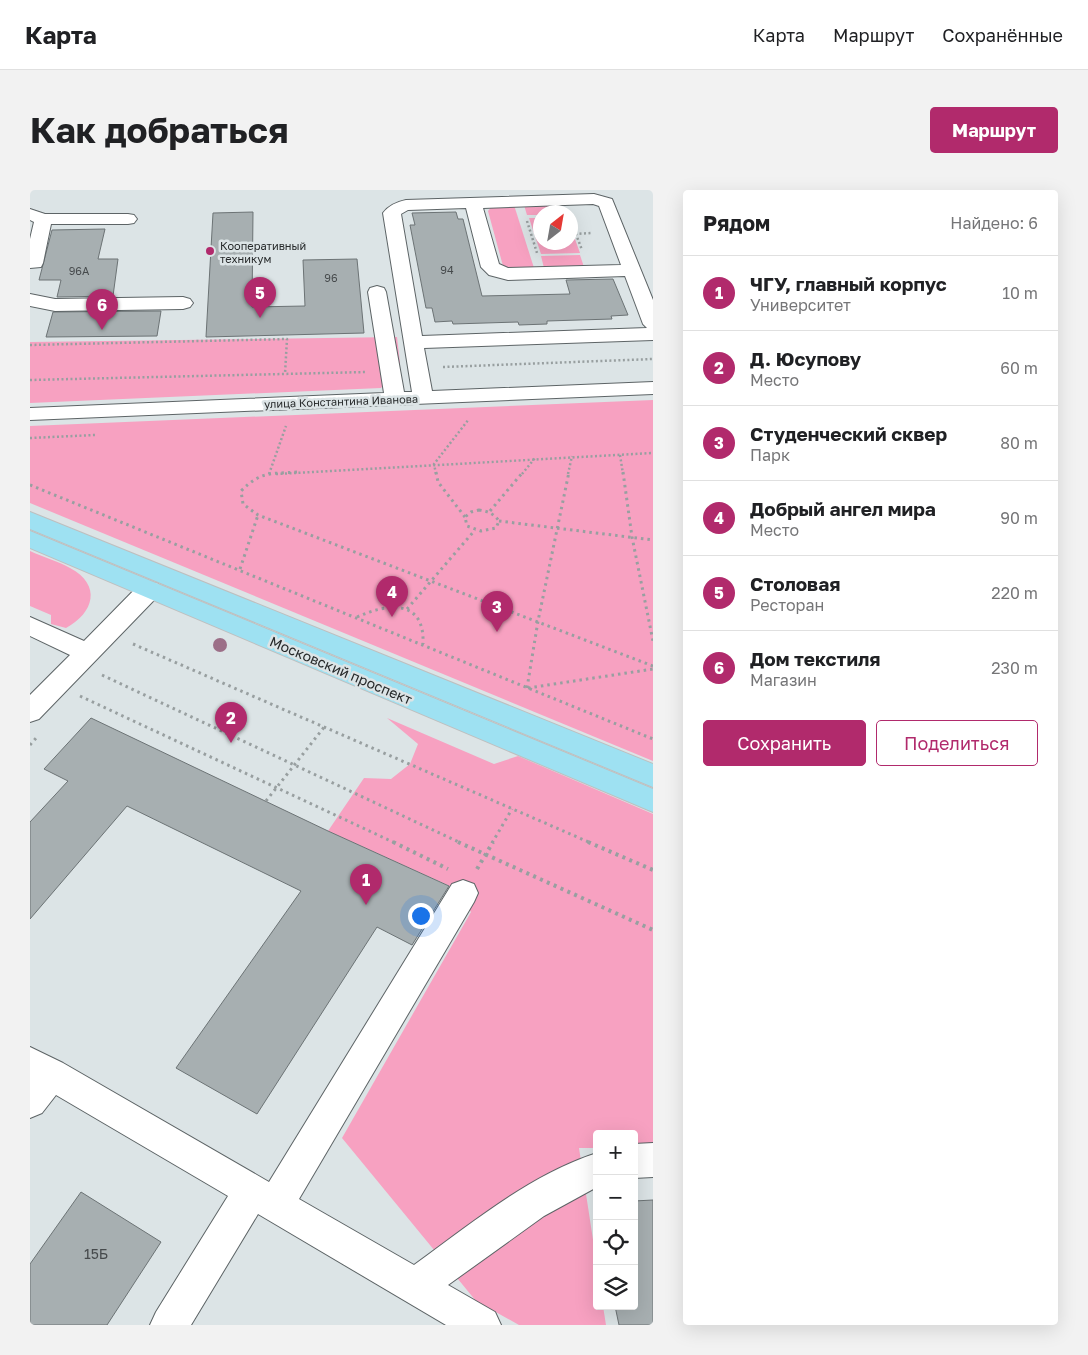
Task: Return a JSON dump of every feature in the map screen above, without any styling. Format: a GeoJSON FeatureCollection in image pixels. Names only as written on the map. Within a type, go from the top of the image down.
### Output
{"type":"FeatureCollection","features":[{"type":"Feature","properties":{"kind":"main road","name":"Московский проспект"},"geometry":{"type":"LineString","coordinates":[[30,520],[653,776]]}},
{"type":"Feature","properties":{"kind":"main road","name":"Московский проспект"},"geometry":{"type":"LineString","coordinates":[[30,539],[653,801]]}},
{"type":"Feature","properties":{"kind":"street"},"geometry":{"type":"LineString","coordinates":[[424,397],[392,213],[406,205],[594,199],[606,203],[653,324]]}},
{"type":"Feature","properties":{"kind":"street"},"geometry":{"type":"LineString","coordinates":[[473,203],[490,267],[496,272],[508,274],[632,270]]}},
{"type":"Feature","properties":{"kind":"street"},"geometry":{"type":"LineString","coordinates":[[34,263],[36,216],[128,219]]}},
{"type":"Feature","properties":{"kind":"street"},"geometry":{"type":"LineString","coordinates":[[378,292],[394,398]]}},
{"type":"Feature","properties":{"kind":"street"},"geometry":{"type":"LineString","coordinates":[[30,301],[55,305],[183,303]]}},
{"type":"Feature","properties":{"kind":"street"},"geometry":{"type":"LineString","coordinates":[[413,342],[653,334]]}},
{"type":"Feature","properties":{"kind":"street","name":"улица Константина Иванова"},"geometry":{"type":"LineString","coordinates":[[30,414],[653,388]]}},
{"type":"Feature","properties":{"kind":"street"},"geometry":{"type":"LineString","coordinates":[[30,712],[92,662],[149,590]]}},
{"type":"Feature","properties":{"kind":"street"},"geometry":{"type":"LineString","coordinates":[[30,626],[92,662]]}},
{"type":"Feature","properties":{"kind":"street"},"geometry":{"type":"LineString","coordinates":[[169,1325],[264,1197],[467,887]]}},
{"type":"Feature","properties":{"kind":"street"},"geometry":{"type":"LineString","coordinates":[[30,1102],[40,1068],[482,1325]]}},
{"type":"Feature","properties":{"kind":"street"},"geometry":{"type":"LineString","coordinates":[[638,1161],[653,1160]]}},
{"type":"Feature","properties":{"kind":"street"},"geometry":{"type":"LineString","coordinates":[[415,1286],[531,1203],[593,1171]]}},
{"type":"Feature","properties":{"kind":"path"},"geometry":{"type":"LineString","coordinates":[[521,202],[544,273]]}},
{"type":"Feature","properties":{"kind":"path"},"geometry":{"type":"LineString","coordinates":[[578,242],[589,272]]}},
{"type":"Feature","properties":{"kind":"path"},"geometry":{"type":"LineString","coordinates":[[30,345],[287,339],[285,374]]}},
{"type":"Feature","properties":{"kind":"path"},"geometry":{"type":"LineString","coordinates":[[418,369],[653,359]]}},
{"type":"Feature","properties":{"kind":"path"},"geometry":{"type":"LineString","coordinates":[[30,380],[390,372]]}},
{"type":"Feature","properties":{"kind":"path"},"geometry":{"type":"LineString","coordinates":[[434,464],[469,419]]}},
{"type":"Feature","properties":{"kind":"path"},"geometry":{"type":"LineString","coordinates":[[269,474],[286,426]]}},
{"type":"Feature","properties":{"kind":"path"},"geometry":{"type":"LineString","coordinates":[[653,453],[269,474],[253,479],[241,491],[243,504],[258,515],[653,667]]}},
{"type":"Feature","properties":{"kind":"path"},"geometry":{"type":"LineString","coordinates":[[620,455],[632,537],[653,641]]}},
{"type":"Feature","properties":{"kind":"path"},"geometry":{"type":"LineString","coordinates":[[527,688],[538,622],[572,456]]}},
{"type":"Feature","properties":{"kind":"path"},"geometry":{"type":"LineString","coordinates":[[490,511],[536,458]]}},
{"type":"Feature","properties":{"kind":"path"},"geometry":{"type":"LineString","coordinates":[[434,464],[438,482],[464,517],[467,526],[484,532],[496,528],[499,521]]}},
{"type":"Feature","properties":{"kind":"path"},"geometry":{"type":"LineString","coordinates":[[30,485],[653,739]]}},
{"type":"Feature","properties":{"kind":"path"},"geometry":{"type":"LineString","coordinates":[[464,517],[471,512],[479,510],[490,511],[499,521],[653,540]]}},
{"type":"Feature","properties":{"kind":"path"},"geometry":{"type":"LineString","coordinates":[[240,569],[258,515]]}},
{"type":"Feature","properties":{"kind":"path"},"geometry":{"type":"LineString","coordinates":[[407,609],[475,530]]}},
{"type":"Feature","properties":{"kind":"path"},"geometry":{"type":"LineString","coordinates":[[357,617],[370,610],[385,606],[407,609],[420,619],[425,630],[423,644]]}},
{"type":"Feature","properties":{"kind":"path"},"geometry":{"type":"LineString","coordinates":[[127,641],[653,870]]}},
{"type":"Feature","properties":{"kind":"path"},"geometry":{"type":"LineString","coordinates":[[92,662],[294,764],[486,855],[653,930]]}},
{"type":"Feature","properties":{"kind":"path"},"geometry":{"type":"LineString","coordinates":[[527,688],[653,667]]}},
{"type":"Feature","properties":{"kind":"path"},"geometry":{"type":"LineString","coordinates":[[83,687],[77,694],[276,786],[467,887],[512,809]]}},
{"type":"Feature","properties":{"kind":"path"},"geometry":{"type":"LineString","coordinates":[[266,801],[325,726]]}},
{"type":"Feature","properties":{"kind":"shaded area"},"geometry":{"type":"Polygon","coordinates":[[[560,204],[560,205],[533,205],[533,215],[527,215],[524,205],[560,204]]]}},
{"type":"Feature","properties":{"kind":"shaded area"},"geometry":{"type":"Polygon","coordinates":[[[514,205],[534,268],[509,269],[503,266],[488,211],[492,206],[514,205]]]}},
{"type":"Feature","properties":{"kind":"shaded area"},"geometry":{"type":"Polygon","coordinates":[[[529,218],[533,218],[533,230],[529,218]]]}},
{"type":"Feature","properties":{"kind":"shaded area"},"geometry":{"type":"Polygon","coordinates":[[[578,247],[580,253],[541,254],[540,250],[578,250],[578,247]]]}},
{"type":"Feature","properties":{"kind":"shaded area"},"geometry":{"type":"Polygon","coordinates":[[[580,255],[584,267],[544,268],[541,256],[580,255]]]}},
{"type":"Feature","properties":{"kind":"shaded area"},"geometry":{"type":"Polygon","coordinates":[[[397,337],[400,363],[381,388],[30,403],[30,342],[397,337]]]}},
{"type":"Feature","properties":{"kind":"shaded area"},"geometry":{"type":"Polygon","coordinates":[[[653,400],[653,761],[30,503],[30,426],[653,400]]]}},
{"type":"Feature","properties":{"kind":"shaded area"},"geometry":{"type":"Polygon","coordinates":[[[30,551],[61,563],[80,575],[87,582],[91,599],[88,607],[76,622],[66,628],[51,624],[51,615],[30,606],[30,551]]]}},
{"type":"Feature","properties":{"kind":"shaded area"},"geometry":{"type":"Polygon","coordinates":[[[387,718],[494,764],[518,756],[653,814],[653,1147],[638,1147],[638,1130],[593,1130],[593,1148],[579,1148],[593,1240],[593,1310],[604,1310],[606,1325],[519,1325],[476,1301],[342,1138],[471,912],[452,887],[328,831],[364,778],[391,779],[410,764],[418,744],[387,718]]]}},
{"type":"Feature","properties":{"kind":"building"},"geometry":{"type":"Polygon","coordinates":[[[253,212],[252,307],[305,306],[303,260],[357,259],[364,333],[206,337],[213,213],[253,212]]]}},
{"type":"Feature","properties":{"kind":"building"},"geometry":{"type":"Polygon","coordinates":[[[456,212],[458,219],[463,219],[482,296],[570,294],[566,280],[613,279],[628,315],[611,316],[612,319],[547,321],[547,324],[519,325],[518,322],[453,324],[452,321],[435,322],[432,308],[426,308],[410,225],[415,225],[412,213],[456,212]]]}},
{"type":"Feature","properties":{"kind":"building"},"geometry":{"type":"Polygon","coordinates":[[[105,229],[98,259],[118,259],[113,296],[57,297],[61,280],[39,280],[52,230],[105,229]]]}},
{"type":"Feature","properties":{"kind":"building"},"geometry":{"type":"Polygon","coordinates":[[[161,311],[157,336],[46,337],[53,312],[161,311]]]}},
{"type":"Feature","properties":{"kind":"building"},"geometry":{"type":"Polygon","coordinates":[[[91,718],[328,831],[449,886],[412,945],[377,927],[257,1114],[176,1068],[301,891],[127,806],[30,919],[30,822],[68,781],[44,769],[91,718]]]}},
{"type":"Feature","properties":{"kind":"building"},"geometry":{"type":"Polygon","coordinates":[[[81,1192],[161,1242],[107,1325],[30,1325],[30,1264],[81,1192]]]}},
{"type":"Feature","properties":{"kind":"building"},"geometry":{"type":"Polygon","coordinates":[[[653,1200],[653,1325],[619,1325],[616,1310],[638,1310],[638,1201],[653,1200]]]}},
{"type":"Feature","properties":{"kind":"place","name":"Кооперативный техникум"},"geometry":{"type":"Point","coordinates":[210,251]}},
{"type":"Feature","properties":{"kind":"place","name":"Столовая"},"geometry":{"type":"Point","coordinates":[260,318]}},
{"type":"Feature","properties":{"kind":"place","name":"Дом текстиля"},"geometry":{"type":"Point","coordinates":[102,330]}},
{"type":"Feature","properties":{"kind":"place","name":"Добрый ангел мира"},"geometry":{"type":"Point","coordinates":[392,617]}},
{"type":"Feature","properties":{"kind":"place","name":"Студенческий сквер"},"geometry":{"type":"Point","coordinates":[497,632]}},
{"type":"Feature","properties":{"kind":"place","name":"Д. Юсупову"},"geometry":{"type":"Point","coordinates":[231,743]}},
{"type":"Feature","properties":{"kind":"place","name":"ЧГУ, главный корпус"},"geometry":{"type":"Point","coordinates":[366,905]}}]}
